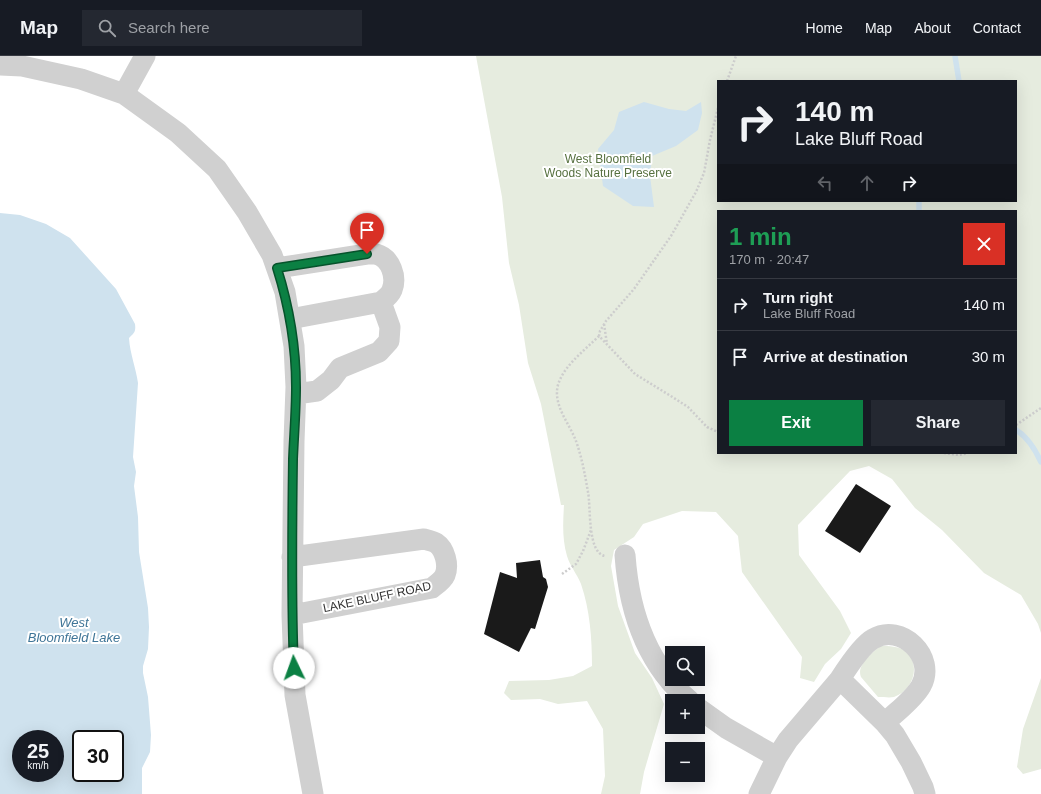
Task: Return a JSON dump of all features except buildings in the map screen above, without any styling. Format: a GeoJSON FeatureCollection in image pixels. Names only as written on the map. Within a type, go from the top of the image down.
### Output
{"type":"FeatureCollection","features":[{"type":"Feature","properties":{"kind":"street"},"geometry":{"type":"LineString","coordinates":[[124,94],[145,56]]}},
{"type":"Feature","properties":{"kind":"street"},"geometry":{"type":"LineString","coordinates":[[0,65],[22,66],[80,79],[124,94],[178,133],[216,169],[247,212],[272,255],[285,292],[294,346],[296,394],[292,615],[296,695],[313,794]]}},
{"type":"Feature","properties":{"kind":"street"},"geometry":{"type":"LineString","coordinates":[[277,268],[367,254],[377,254],[386,260],[392,267],[394,280],[392,291],[381,302],[290,319]]}},
{"type":"Feature","properties":{"kind":"street"},"geometry":{"type":"LineString","coordinates":[[296,394],[317,391],[331,380],[340,368],[379,352],[389,341],[390,326],[381,302]]}},
{"type":"Feature","properties":{"kind":"street","name":"LAKE BLUFF ROAD"},"geometry":{"type":"LineString","coordinates":[[292,557],[424,539],[437,544],[445,554],[446,564],[445,575],[432,588],[292,615]]}},
{"type":"Feature","properties":{"kind":"street"},"geometry":{"type":"LineString","coordinates":[[625,557],[632,600],[639,629],[663,673],[683,694]]}},
{"type":"Feature","properties":{"kind":"street"},"geometry":{"type":"LineString","coordinates":[[759,794],[777,757],[788,740],[840,679],[854,658],[872,639],[881,636],[895,635],[907,640],[917,649],[925,662],[925,675],[922,685],[912,697],[885,723]]}},
{"type":"Feature","properties":{"kind":"street"},"geometry":{"type":"LineString","coordinates":[[840,679],[885,723],[895,735],[911,762],[925,794]]}},
{"type":"Feature","properties":{"kind":"street"},"geometry":{"type":"LineString","coordinates":[[705,713],[726,728],[777,757]]}},
{"type":"Feature","properties":{"kind":"path"},"geometry":{"type":"LineString","coordinates":[[727,80],[736,56]]}},
{"type":"Feature","properties":{"kind":"path"},"geometry":{"type":"LineString","coordinates":[[625,557],[601,555],[596,551],[591,529],[589,496],[583,464],[576,441],[558,401],[557,391],[559,381],[571,363],[599,336],[604,323],[634,289],[671,236],[696,192],[704,173],[717,112]]}},
{"type":"Feature","properties":{"kind":"path"},"geometry":{"type":"LineString","coordinates":[[604,323],[608,346]]}},
{"type":"Feature","properties":{"kind":"path"},"geometry":{"type":"LineString","coordinates":[[599,336],[635,374],[688,407],[707,427],[717,432]]}},
{"type":"Feature","properties":{"kind":"path"},"geometry":{"type":"LineString","coordinates":[[1017,424],[1041,408]]}},
{"type":"Feature","properties":{"kind":"path"},"geometry":{"type":"LineString","coordinates":[[952,454],[964,454]]}},
{"type":"Feature","properties":{"kind":"path"},"geometry":{"type":"LineString","coordinates":[[562,574],[576,564],[583,551],[591,529]]}},
{"type":"Feature","properties":{"kind":"green space","name":"West Bloomfield Woods Nature Preserve"},"geometry":{"type":"Polygon","coordinates":[[[476,56],[1041,56],[1041,633],[1038,624],[1021,595],[984,573],[942,530],[915,508],[892,479],[869,466],[850,471],[798,525],[799,555],[840,611],[851,633],[841,649],[825,664],[814,682],[800,678],[802,657],[742,572],[738,536],[716,512],[682,511],[643,524],[634,537],[614,550],[611,566],[618,606],[635,653],[652,678],[664,704],[644,772],[640,794],[601,794],[605,776],[603,729],[587,701],[558,704],[540,699],[511,700],[504,693],[509,681],[549,680],[573,676],[592,666],[591,635],[587,604],[581,584],[565,550],[563,530],[564,505],[561,505],[541,404],[528,363],[519,305],[509,263],[502,197],[476,56]]]}},
{"type":"Feature","properties":{"kind":"green space"},"geometry":{"type":"Polygon","coordinates":[[[881,646],[902,649],[910,656],[913,663],[913,677],[910,683],[901,694],[894,697],[878,697],[861,677],[860,673],[863,664],[873,652],[881,646]]]}},
{"type":"Feature","properties":{"kind":"green space"},"geometry":{"type":"Polygon","coordinates":[[[1041,678],[1041,769],[1023,774],[1017,767],[1023,729],[1041,678]]]}},
{"type":"Feature","properties":{"kind":"water"},"geometry":{"type":"Polygon","coordinates":[[[644,102],[669,109],[686,111],[701,102],[702,113],[698,130],[676,146],[652,156],[650,176],[654,207],[633,206],[603,186],[598,149],[614,130],[619,112],[644,102]]]}},
{"type":"Feature","properties":{"kind":"water","name":"West Bloomfield Lake"},"geometry":{"type":"Polygon","coordinates":[[[0,213],[20,215],[46,224],[70,238],[116,289],[135,324],[134,332],[129,338],[138,383],[133,457],[136,472],[134,486],[138,517],[139,552],[148,608],[148,649],[143,666],[143,673],[148,697],[151,735],[150,752],[142,768],[142,794],[0,794],[0,213]]]}},
{"type":"Feature","properties":{"kind":"waterway"},"geometry":{"type":"LineString","coordinates":[[955,56],[959,80]]}},
{"type":"Feature","properties":{"kind":"waterway"},"geometry":{"type":"LineString","coordinates":[[919,202],[919,210]]}},
{"type":"Feature","properties":{"kind":"waterway"},"geometry":{"type":"LineString","coordinates":[[1017,431],[1031,444],[1041,462]]}},
{"type":"Feature","properties":{"kind":"route"},"geometry":{"type":"LineString","coordinates":[[294,668],[292,615],[296,387],[294,346],[290,319],[285,292],[277,268],[367,254]]}}]}
